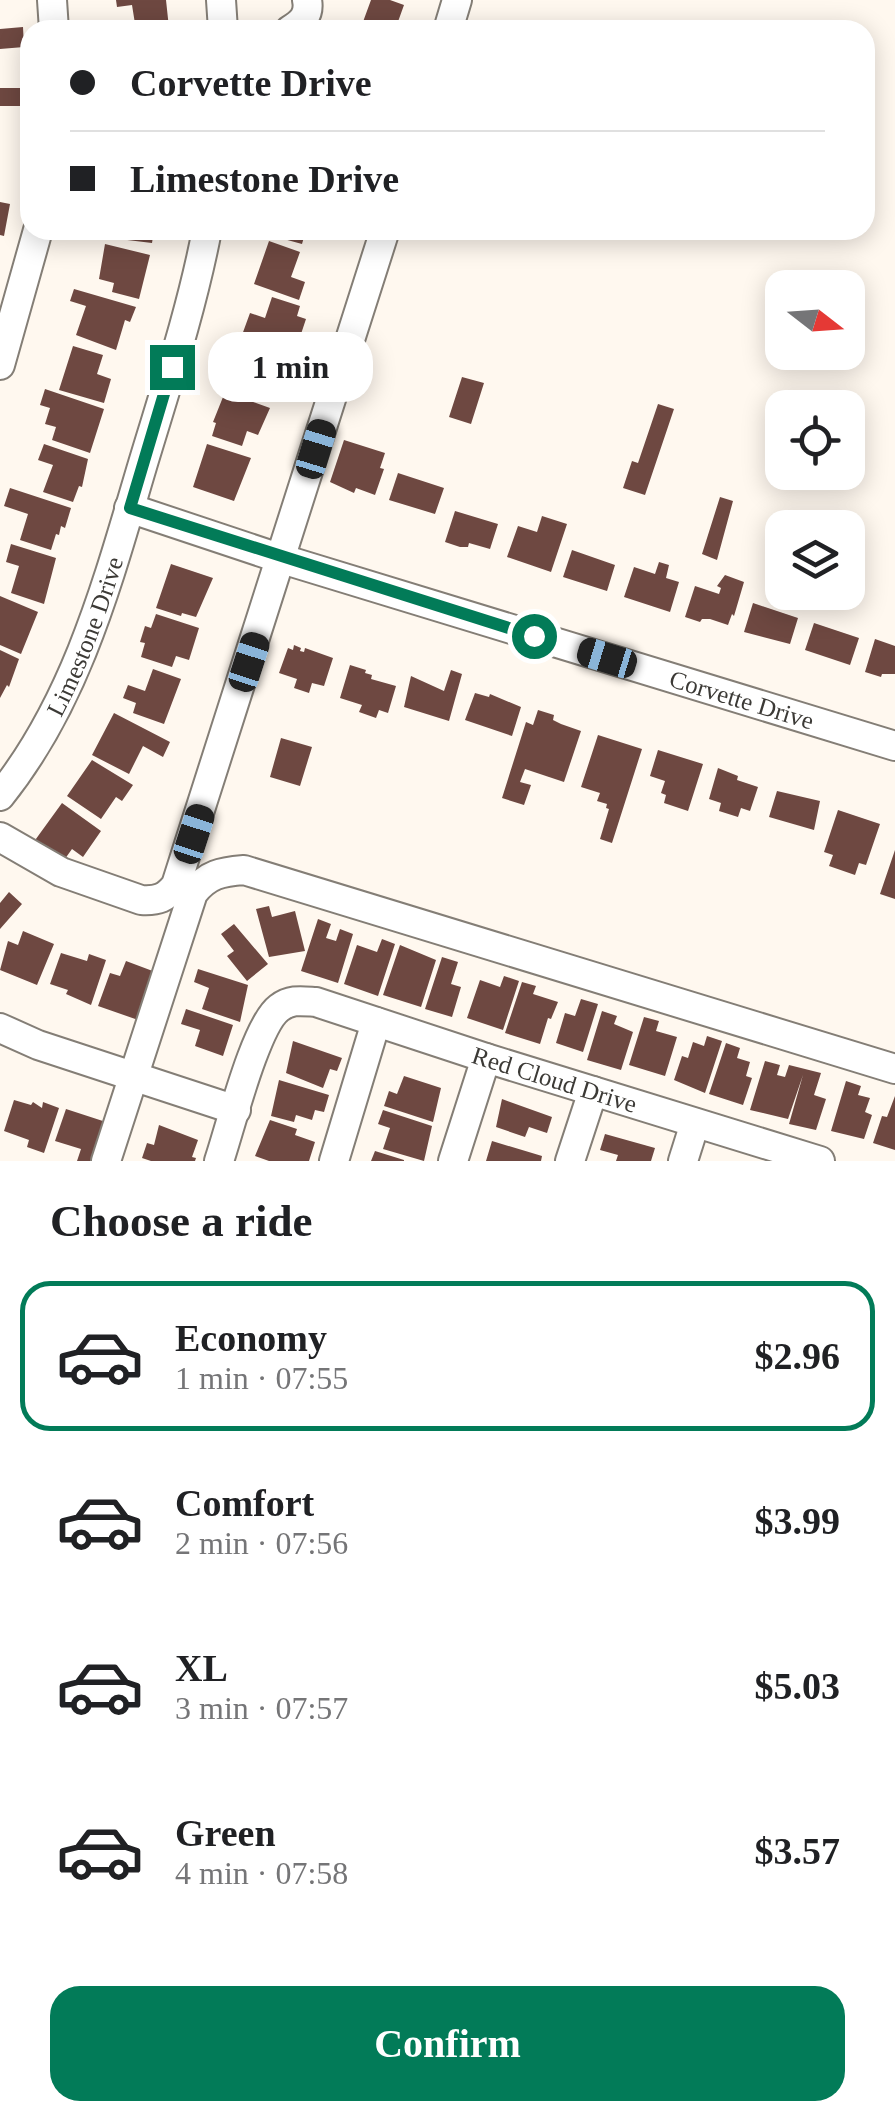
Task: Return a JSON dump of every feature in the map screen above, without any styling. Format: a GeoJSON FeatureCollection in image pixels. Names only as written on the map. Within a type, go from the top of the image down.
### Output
{"type":"FeatureCollection","features":[{"type":"Feature","properties":{"kind":"street"},"geometry":{"type":"LineString","coordinates":[[0,365],[35,240]]}},
{"type":"Feature","properties":{"kind":"street","name":"Limestone Drive"},"geometry":{"type":"LineString","coordinates":[[0,796],[48,728],[79,662],[183,332],[205,240]]}},
{"type":"Feature","properties":{"kind":"street"},"geometry":{"type":"LineString","coordinates":[[0,837],[79,880],[141,900],[167,897],[184,868],[382,240]]}},
{"type":"Feature","properties":{"kind":"street","name":"Corvette Drive"},"geometry":{"type":"LineString","coordinates":[[130,508],[282,559],[895,746]]}},
{"type":"Feature","properties":{"kind":"street"},"geometry":{"type":"LineString","coordinates":[[106,1161],[193,893],[204,879],[218,872],[244,870],[895,1069]]}},
{"type":"Feature","properties":{"kind":"street","name":"Red Cloud Drive"},"geometry":{"type":"LineString","coordinates":[[236,1110],[262,1031],[274,1011],[290,1000],[316,1002],[807,1159]]}},
{"type":"Feature","properties":{"kind":"street"},"geometry":{"type":"LineString","coordinates":[[334,1161],[376,1022]]}},
{"type":"Feature","properties":{"kind":"street"},"geometry":{"type":"LineString","coordinates":[[0,1028],[38,1045],[236,1110],[219,1161]]}},
{"type":"Feature","properties":{"kind":"street"},"geometry":{"type":"LineString","coordinates":[[453,1161],[486,1058]]}},
{"type":"Feature","properties":{"kind":"street"},"geometry":{"type":"LineString","coordinates":[[570,1161],[593,1091]]}},
{"type":"Feature","properties":{"kind":"street"},"geometry":{"type":"LineString","coordinates":[[683,1161],[695,1123]]}},
{"type":"Feature","properties":{"kind":"building"},"geometry":{"type":"Polygon","coordinates":[[[116,0],[166,0],[168,20],[134,20],[132,5],[117,7],[116,0]]]}},
{"type":"Feature","properties":{"kind":"building"},"geometry":{"type":"Polygon","coordinates":[[[371,0],[404,5],[399,20],[364,20],[371,0]]]}},
{"type":"Feature","properties":{"kind":"building"},"geometry":{"type":"Polygon","coordinates":[[[20,27],[20,47],[0,49],[0,29],[20,27]]]}},
{"type":"Feature","properties":{"kind":"building"},"geometry":{"type":"Polygon","coordinates":[[[0,88],[20,88],[20,106],[0,106],[0,88]]]}},
{"type":"Feature","properties":{"kind":"building"},"geometry":{"type":"Polygon","coordinates":[[[0,202],[10,204],[4,236],[0,235],[0,202]]]}},
{"type":"Feature","properties":{"kind":"building"},"geometry":{"type":"Polygon","coordinates":[[[269,241],[300,252],[291,277],[305,282],[299,300],[254,284],[269,241]]]}},
{"type":"Feature","properties":{"kind":"building"},"geometry":{"type":"Polygon","coordinates":[[[105,244],[150,255],[139,299],[112,292],[114,283],[99,279],[105,244]]]}},
{"type":"Feature","properties":{"kind":"building"},"geometry":{"type":"Polygon","coordinates":[[[74,289],[136,307],[130,322],[125,320],[116,350],[76,335],[86,306],[70,301],[74,289]]]}},
{"type":"Feature","properties":{"kind":"building"},"geometry":{"type":"Polygon","coordinates":[[[272,297],[300,306],[297,316],[306,319],[299,340],[291,337],[287,351],[242,335],[250,313],[265,318],[272,297]]]}},
{"type":"Feature","properties":{"kind":"building"},"geometry":{"type":"Polygon","coordinates":[[[241,343],[285,356],[280,374],[273,372],[265,399],[234,389],[242,362],[236,360],[241,343]]]}},
{"type":"Feature","properties":{"kind":"building"},"geometry":{"type":"Polygon","coordinates":[[[73,346],[103,355],[97,374],[111,379],[104,403],[59,390],[73,346]]]}},
{"type":"Feature","properties":{"kind":"building"},"geometry":{"type":"Polygon","coordinates":[[[462,377],[484,383],[471,424],[449,417],[462,377]]]}},
{"type":"Feature","properties":{"kind":"building"},"geometry":{"type":"Polygon","coordinates":[[[45,389],[104,409],[90,453],[52,440],[56,427],[45,424],[50,408],[40,405],[45,389]]]}},
{"type":"Feature","properties":{"kind":"building"},"geometry":{"type":"Polygon","coordinates":[[[225,392],[270,408],[258,435],[247,431],[242,446],[212,436],[216,423],[213,422],[225,392]]]}},
{"type":"Feature","properties":{"kind":"building"},"geometry":{"type":"Polygon","coordinates":[[[658,404],[674,409],[645,495],[623,488],[632,461],[638,463],[658,404]]]}},
{"type":"Feature","properties":{"kind":"building"},"geometry":{"type":"Polygon","coordinates":[[[344,440],[385,453],[375,495],[356,488],[354,493],[330,482],[344,440]]]}},
{"type":"Feature","properties":{"kind":"building"},"geometry":{"type":"Polygon","coordinates":[[[44,444],[88,459],[82,487],[79,486],[73,502],[43,492],[53,465],[38,460],[44,444]]]}},
{"type":"Feature","properties":{"kind":"building"},"geometry":{"type":"Polygon","coordinates":[[[207,444],[251,458],[234,501],[193,487],[207,444]]]}},
{"type":"Feature","properties":{"kind":"building"},"geometry":{"type":"Polygon","coordinates":[[[398,473],[444,488],[435,514],[389,500],[398,473]]]}},
{"type":"Feature","properties":{"kind":"building"},"geometry":{"type":"Polygon","coordinates":[[[10,488],[71,508],[65,528],[61,526],[51,550],[20,540],[28,514],[4,506],[10,488]]]}},
{"type":"Feature","properties":{"kind":"building"},"geometry":{"type":"Polygon","coordinates":[[[720,497],[733,501],[717,560],[702,554],[720,497]]]}},
{"type":"Feature","properties":{"kind":"building"},"geometry":{"type":"Polygon","coordinates":[[[455,511],[498,524],[490,549],[445,542],[455,511]]]}},
{"type":"Feature","properties":{"kind":"building"},"geometry":{"type":"Polygon","coordinates":[[[542,516],[567,524],[551,572],[507,557],[518,526],[537,532],[542,516]]]}},
{"type":"Feature","properties":{"kind":"building"},"geometry":{"type":"Polygon","coordinates":[[[11,544],[56,558],[44,604],[11,593],[19,566],[6,562],[11,544]]]}},
{"type":"Feature","properties":{"kind":"building"},"geometry":{"type":"Polygon","coordinates":[[[572,550],[615,565],[607,591],[563,577],[572,550]]]}},
{"type":"Feature","properties":{"kind":"building"},"geometry":{"type":"Polygon","coordinates":[[[659,562],[669,565],[666,578],[679,582],[670,612],[624,597],[634,567],[655,574],[659,562]]]}},
{"type":"Feature","properties":{"kind":"building"},"geometry":{"type":"Polygon","coordinates":[[[171,564],[213,578],[196,617],[156,608],[171,564]]]}},
{"type":"Feature","properties":{"kind":"building"},"geometry":{"type":"Polygon","coordinates":[[[725,575],[744,582],[728,625],[685,617],[695,586],[719,594],[721,588],[717,586],[725,575]]]}},
{"type":"Feature","properties":{"kind":"building"},"geometry":{"type":"Polygon","coordinates":[[[0,596],[38,612],[21,654],[0,645],[0,596]]]}},
{"type":"Feature","properties":{"kind":"building"},"geometry":{"type":"Polygon","coordinates":[[[753,603],[798,618],[790,644],[744,632],[753,603]]]}},
{"type":"Feature","properties":{"kind":"building"},"geometry":{"type":"Polygon","coordinates":[[[156,614],[199,628],[189,660],[176,656],[172,667],[141,657],[145,626],[151,628],[156,614]]]}},
{"type":"Feature","properties":{"kind":"building"},"geometry":{"type":"Polygon","coordinates":[[[814,623],[859,638],[850,665],[805,650],[814,623]]]}},
{"type":"Feature","properties":{"kind":"building"},"geometry":{"type":"Polygon","coordinates":[[[875,639],[895,646],[895,674],[881,677],[865,672],[875,639]]]}},
{"type":"Feature","properties":{"kind":"building"},"geometry":{"type":"Polygon","coordinates":[[[294,645],[300,651],[305,648],[333,658],[324,686],[312,683],[309,693],[294,688],[297,679],[279,673],[288,648],[293,650],[294,645]]]}},
{"type":"Feature","properties":{"kind":"building"},"geometry":{"type":"Polygon","coordinates":[[[0,650],[19,659],[9,687],[0,698],[0,650]]]}},
{"type":"Feature","properties":{"kind":"building"},"geometry":{"type":"Polygon","coordinates":[[[350,665],[366,670],[371,679],[396,686],[388,713],[379,710],[376,718],[359,712],[362,705],[340,698],[350,665]]]}},
{"type":"Feature","properties":{"kind":"building"},"geometry":{"type":"Polygon","coordinates":[[[153,669],[181,679],[164,724],[133,713],[136,703],[123,698],[128,685],[145,691],[153,669]]]}},
{"type":"Feature","properties":{"kind":"building"},"geometry":{"type":"Polygon","coordinates":[[[451,670],[462,674],[449,721],[404,707],[411,676],[444,691],[451,670]]]}},
{"type":"Feature","properties":{"kind":"building"},"geometry":{"type":"Polygon","coordinates":[[[475,693],[489,697],[490,694],[521,707],[512,736],[465,720],[475,693]]]}},
{"type":"Feature","properties":{"kind":"building"},"geometry":{"type":"Polygon","coordinates":[[[538,710],[581,731],[564,782],[525,769],[520,782],[531,785],[524,805],[502,798],[526,722],[533,725],[538,710]]]}},
{"type":"Feature","properties":{"kind":"building"},"geometry":{"type":"Polygon","coordinates":[[[114,713],[170,742],[163,757],[143,746],[129,774],[92,755],[114,713]]]}},
{"type":"Feature","properties":{"kind":"building"},"geometry":{"type":"Polygon","coordinates":[[[598,735],[642,749],[612,843],[600,839],[607,804],[597,801],[600,793],[581,787],[598,735]]]}},
{"type":"Feature","properties":{"kind":"building"},"geometry":{"type":"Polygon","coordinates":[[[281,738],[312,747],[300,786],[270,777],[281,738]]]}},
{"type":"Feature","properties":{"kind":"building"},"geometry":{"type":"Polygon","coordinates":[[[658,750],[703,764],[688,811],[664,803],[666,795],[661,793],[665,781],[650,776],[658,750]]]}},
{"type":"Feature","properties":{"kind":"building"},"geometry":{"type":"Polygon","coordinates":[[[92,760],[133,785],[122,801],[116,797],[101,819],[67,796],[92,760]]]}},
{"type":"Feature","properties":{"kind":"building"},"geometry":{"type":"Polygon","coordinates":[[[718,768],[758,787],[750,811],[741,808],[738,817],[719,811],[721,803],[709,799],[718,768]]]}},
{"type":"Feature","properties":{"kind":"building"},"geometry":{"type":"Polygon","coordinates":[[[777,791],[820,801],[814,830],[769,817],[777,791]]]}},
{"type":"Feature","properties":{"kind":"building"},"geometry":{"type":"Polygon","coordinates":[[[62,803],[101,831],[83,857],[72,849],[62,863],[33,843],[62,803]]]}},
{"type":"Feature","properties":{"kind":"building"},"geometry":{"type":"Polygon","coordinates":[[[838,810],[880,824],[866,865],[859,863],[855,875],[829,866],[833,855],[824,852],[838,810]]]}},
{"type":"Feature","properties":{"kind":"building"},"geometry":{"type":"Polygon","coordinates":[[[895,850],[895,899],[880,894],[895,850]]]}},
{"type":"Feature","properties":{"kind":"building"},"geometry":{"type":"Polygon","coordinates":[[[9,892],[22,904],[0,929],[0,903],[9,892]]]}},
{"type":"Feature","properties":{"kind":"building"},"geometry":{"type":"Polygon","coordinates":[[[269,906],[272,917],[295,911],[305,951],[269,957],[256,909],[269,906]]]}},
{"type":"Feature","properties":{"kind":"building"},"geometry":{"type":"Polygon","coordinates":[[[318,919],[331,924],[326,938],[336,941],[340,929],[353,934],[338,983],[301,971],[318,919]]]}},
{"type":"Feature","properties":{"kind":"building"},"geometry":{"type":"Polygon","coordinates":[[[234,924],[268,964],[247,981],[227,956],[234,951],[221,934],[234,924]]]}},
{"type":"Feature","properties":{"kind":"building"},"geometry":{"type":"Polygon","coordinates":[[[23,931],[54,944],[37,985],[0,970],[8,941],[18,945],[23,931]]]}},
{"type":"Feature","properties":{"kind":"building"},"geometry":{"type":"Polygon","coordinates":[[[382,939],[395,944],[378,996],[344,984],[357,945],[377,952],[382,939]]]}},
{"type":"Feature","properties":{"kind":"building"},"geometry":{"type":"Polygon","coordinates":[[[400,945],[436,960],[421,1007],[383,995],[400,945]]]}},
{"type":"Feature","properties":{"kind":"building"},"geometry":{"type":"Polygon","coordinates":[[[61,953],[87,961],[89,954],[106,960],[91,1005],[50,984],[61,953]]]}},
{"type":"Feature","properties":{"kind":"building"},"geometry":{"type":"Polygon","coordinates":[[[442,957],[458,962],[451,984],[461,987],[452,1017],[425,1009],[442,957]]]}},
{"type":"Feature","properties":{"kind":"building"},"geometry":{"type":"Polygon","coordinates":[[[126,961],[158,973],[141,1021],[98,1006],[110,973],[120,976],[126,961]]]}},
{"type":"Feature","properties":{"kind":"building"},"geometry":{"type":"Polygon","coordinates":[[[198,969],[248,985],[240,1022],[202,1009],[209,988],[194,982],[198,969]]]}},
{"type":"Feature","properties":{"kind":"building"},"geometry":{"type":"Polygon","coordinates":[[[504,976],[519,981],[503,1030],[467,1018],[480,980],[500,987],[504,976]]]}},
{"type":"Feature","properties":{"kind":"building"},"geometry":{"type":"Polygon","coordinates":[[[522,982],[536,986],[533,994],[558,1002],[540,1044],[505,1033],[522,982]]]}},
{"type":"Feature","properties":{"kind":"building"},"geometry":{"type":"Polygon","coordinates":[[[581,999],[598,1004],[583,1052],[556,1043],[565,1013],[575,1016],[581,999]]]}},
{"type":"Feature","properties":{"kind":"building"},"geometry":{"type":"Polygon","coordinates":[[[186,1009],[233,1025],[223,1056],[195,1046],[200,1030],[181,1024],[186,1009]]]}},
{"type":"Feature","properties":{"kind":"building"},"geometry":{"type":"Polygon","coordinates":[[[602,1011],[617,1016],[614,1024],[633,1032],[621,1070],[587,1060],[602,1011]]]}},
{"type":"Feature","properties":{"kind":"building"},"geometry":{"type":"Polygon","coordinates":[[[644,1017],[659,1021],[656,1031],[677,1037],[665,1076],[629,1065],[644,1017]]]}},
{"type":"Feature","properties":{"kind":"building"},"geometry":{"type":"Polygon","coordinates":[[[707,1036],[722,1041],[705,1093],[674,1080],[682,1056],[688,1058],[693,1042],[704,1046],[707,1036]]]}},
{"type":"Feature","properties":{"kind":"building"},"geometry":{"type":"Polygon","coordinates":[[[293,1041],[342,1058],[337,1071],[330,1069],[323,1088],[286,1073],[293,1041]]]}},
{"type":"Feature","properties":{"kind":"building"},"geometry":{"type":"Polygon","coordinates":[[[726,1043],[740,1048],[737,1058],[750,1062],[746,1076],[752,1078],[743,1105],[709,1094],[726,1043]]]}},
{"type":"Feature","properties":{"kind":"building"},"geometry":{"type":"Polygon","coordinates":[[[765,1061],[780,1065],[777,1075],[785,1077],[789,1065],[821,1073],[814,1095],[826,1099],[816,1130],[789,1124],[803,1075],[788,1119],[750,1110],[765,1061]]]}},
{"type":"Feature","properties":{"kind":"building"},"geometry":{"type":"Polygon","coordinates":[[[404,1076],[441,1088],[433,1122],[384,1106],[389,1091],[397,1094],[404,1076]]]}},
{"type":"Feature","properties":{"kind":"building"},"geometry":{"type":"Polygon","coordinates":[[[279,1080],[329,1095],[324,1112],[315,1110],[312,1120],[296,1115],[294,1122],[271,1116],[279,1080]]]}},
{"type":"Feature","properties":{"kind":"building"},"geometry":{"type":"Polygon","coordinates":[[[846,1081],[861,1086],[858,1095],[870,1098],[865,1112],[872,1115],[864,1139],[831,1131],[846,1081]]]}},
{"type":"Feature","properties":{"kind":"building"},"geometry":{"type":"Polygon","coordinates":[[[895,1096],[895,1150],[873,1143],[882,1116],[887,1117],[895,1096]]]}},
{"type":"Feature","properties":{"kind":"building"},"geometry":{"type":"Polygon","coordinates":[[[502,1099],[552,1117],[547,1133],[529,1127],[525,1137],[496,1127],[502,1099]]]}},
{"type":"Feature","properties":{"kind":"building"},"geometry":{"type":"Polygon","coordinates":[[[14,1100],[31,1105],[33,1102],[42,1108],[43,1102],[59,1108],[44,1153],[27,1147],[29,1140],[4,1131],[14,1100]]]}},
{"type":"Feature","properties":{"kind":"building"},"geometry":{"type":"Polygon","coordinates":[[[66,1109],[109,1123],[97,1161],[77,1161],[81,1149],[55,1141],[66,1109]]]}},
{"type":"Feature","properties":{"kind":"building"},"geometry":{"type":"Polygon","coordinates":[[[383,1110],[432,1126],[424,1161],[383,1149],[390,1128],[378,1124],[383,1110]]]}},
{"type":"Feature","properties":{"kind":"building"},"geometry":{"type":"Polygon","coordinates":[[[270,1120],[297,1129],[295,1135],[315,1142],[309,1161],[269,1161],[255,1156],[270,1120]]]}},
{"type":"Feature","properties":{"kind":"building"},"geometry":{"type":"Polygon","coordinates":[[[159,1125],[198,1140],[192,1157],[195,1161],[142,1158],[147,1143],[154,1145],[159,1125]]]}},
{"type":"Feature","properties":{"kind":"building"},"geometry":{"type":"Polygon","coordinates":[[[605,1134],[655,1148],[651,1161],[616,1161],[618,1155],[600,1150],[605,1134]]]}},
{"type":"Feature","properties":{"kind":"building"},"geometry":{"type":"Polygon","coordinates":[[[492,1141],[542,1156],[541,1161],[486,1161],[492,1141]]]}},
{"type":"Feature","properties":{"kind":"building"},"geometry":{"type":"Polygon","coordinates":[[[375,1151],[404,1160],[404,1161],[371,1161],[375,1151]]]}},
{"type":"Feature","properties":{"kind":"route"},"geometry":{"type":"LineString","coordinates":[[172,367],[130,508],[534,636]]}}]}
